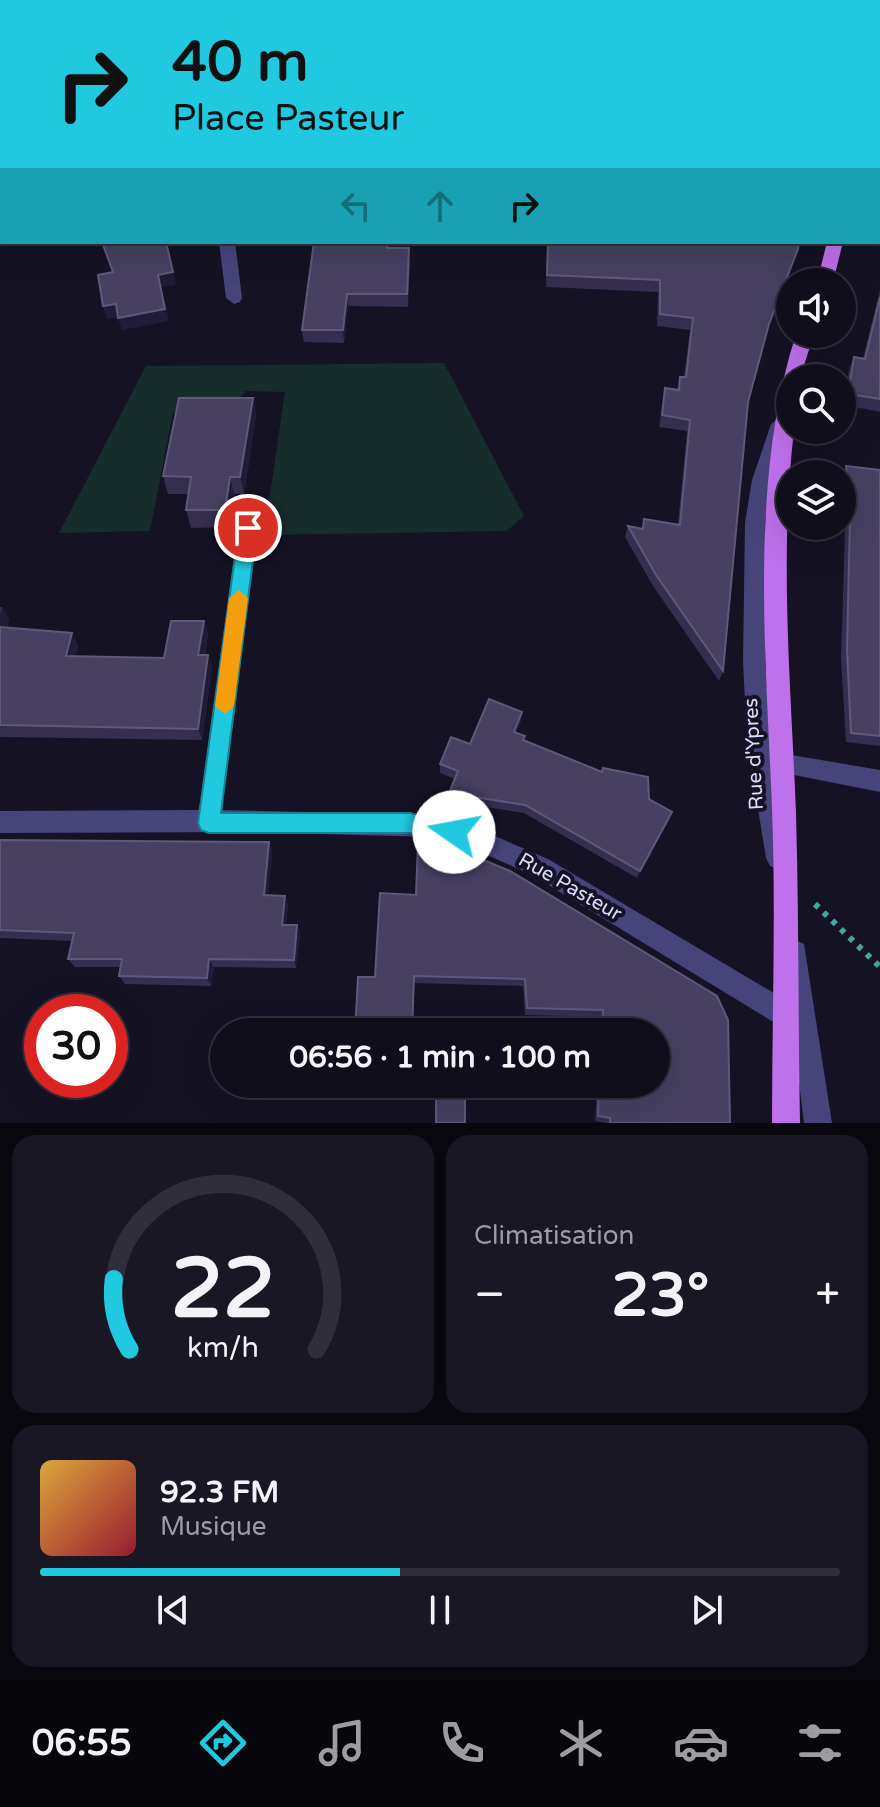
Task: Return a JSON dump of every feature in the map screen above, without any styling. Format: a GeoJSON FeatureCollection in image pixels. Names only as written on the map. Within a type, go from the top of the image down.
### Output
{"type":"FeatureCollection","features":[{"type":"Feature","properties":{"kind":"main road"},"geometry":{"type":"LineString","coordinates":[[828,268],[834,244]]}},
{"type":"Feature","properties":{"kind":"main road","name":"Rue d'Ypres"},"geometry":{"type":"LineString","coordinates":[[785,444],[776,555],[786,1123]]}},
{"type":"Feature","properties":{"kind":"street"},"geometry":{"type":"LineString","coordinates":[[227,244],[234,298]]}},
{"type":"Feature","properties":{"kind":"street"},"geometry":{"type":"LineString","coordinates":[[776,438],[758,503],[754,661],[760,758],[810,1049],[818,1123]]}},
{"type":"Feature","properties":{"kind":"street"},"geometry":{"type":"LineString","coordinates":[[209,823],[248,528]]}},
{"type":"Feature","properties":{"kind":"street"},"geometry":{"type":"LineString","coordinates":[[780,763],[880,781]]}},
{"type":"Feature","properties":{"kind":"street","name":"Rue Pasteur"},"geometry":{"type":"LineString","coordinates":[[0,822],[410,823],[454,832],[540,867],[784,1014]]}},
{"type":"Feature","properties":{"kind":"path"},"geometry":{"type":"LineString","coordinates":[[783,883],[824,910],[880,967]]}},
{"type":"Feature","properties":{"kind":"green space"},"geometry":{"type":"Polygon","coordinates":[[[444,363],[524,516],[507,531],[264,535],[285,392],[246,391],[229,411],[173,413],[150,531],[59,533],[146,366],[444,363]]]}},
{"type":"Feature","properties":{"kind":"building"},"geometry":{"type":"Polygon","coordinates":[[[103,244],[166,244],[173,272],[158,275],[165,309],[118,318],[116,304],[103,306],[98,275],[113,272],[103,244]]]}},
{"type":"Feature","properties":{"kind":"building"},"geometry":{"type":"Polygon","coordinates":[[[314,244],[388,244],[387,248],[409,248],[407,294],[347,294],[343,330],[302,330],[314,244]]]}},
{"type":"Feature","properties":{"kind":"building"},"geometry":{"type":"Polygon","coordinates":[[[548,244],[799,244],[791,268],[776,268],[776,306],[748,402],[723,671],[656,575],[628,526],[643,529],[644,519],[680,525],[690,420],[662,415],[665,388],[679,390],[680,377],[686,377],[693,318],[660,314],[660,280],[547,275],[548,244]]]}},
{"type":"Feature","properties":{"kind":"building"},"geometry":{"type":"Polygon","coordinates":[[[880,297],[880,399],[856,395],[854,357],[865,359],[880,297]]]}},
{"type":"Feature","properties":{"kind":"building"},"geometry":{"type":"Polygon","coordinates":[[[179,398],[253,398],[240,477],[230,477],[225,510],[186,510],[191,477],[163,476],[179,398]]]}},
{"type":"Feature","properties":{"kind":"building"},"geometry":{"type":"Polygon","coordinates":[[[856,467],[880,470],[880,736],[851,733],[847,650],[850,540],[856,540],[856,467]]]}},
{"type":"Feature","properties":{"kind":"building"},"geometry":{"type":"Polygon","coordinates":[[[171,621],[204,621],[198,655],[208,655],[198,729],[0,725],[0,627],[72,633],[66,656],[164,658],[171,621]]]}},
{"type":"Feature","properties":{"kind":"building"},"geometry":{"type":"Polygon","coordinates":[[[489,699],[522,712],[514,732],[525,736],[523,740],[602,772],[603,768],[648,777],[649,799],[672,812],[640,871],[525,805],[449,793],[458,771],[440,764],[451,737],[470,744],[489,699]]]}},
{"type":"Feature","properties":{"kind":"building"},"geometry":{"type":"Polygon","coordinates":[[[0,840],[269,842],[264,895],[285,896],[282,925],[297,925],[294,960],[209,959],[207,978],[119,976],[122,959],[68,959],[74,933],[0,930],[0,840]]]}},
{"type":"Feature","properties":{"kind":"building"},"geometry":{"type":"Polygon","coordinates":[[[418,843],[448,845],[510,871],[717,996],[728,1020],[730,1123],[610,1123],[610,1118],[598,1116],[599,1098],[670,1098],[670,1018],[603,1018],[603,1010],[527,1008],[525,979],[414,976],[412,1018],[356,1018],[358,977],[375,977],[380,893],[416,895],[418,843]]]}},
{"type":"Feature","properties":{"kind":"building"},"geometry":{"type":"Polygon","coordinates":[[[436,1098],[465,1099],[465,1123],[436,1123],[436,1098]]]}},
{"type":"Feature","properties":{"kind":"slow traffic"},"geometry":{"type":"LineString","coordinates":[[225,706],[239,598]]}},
{"type":"Feature","properties":{"kind":"route"},"geometry":{"type":"LineString","coordinates":[[248,528],[209,823],[410,823],[454,832]]}}]}
